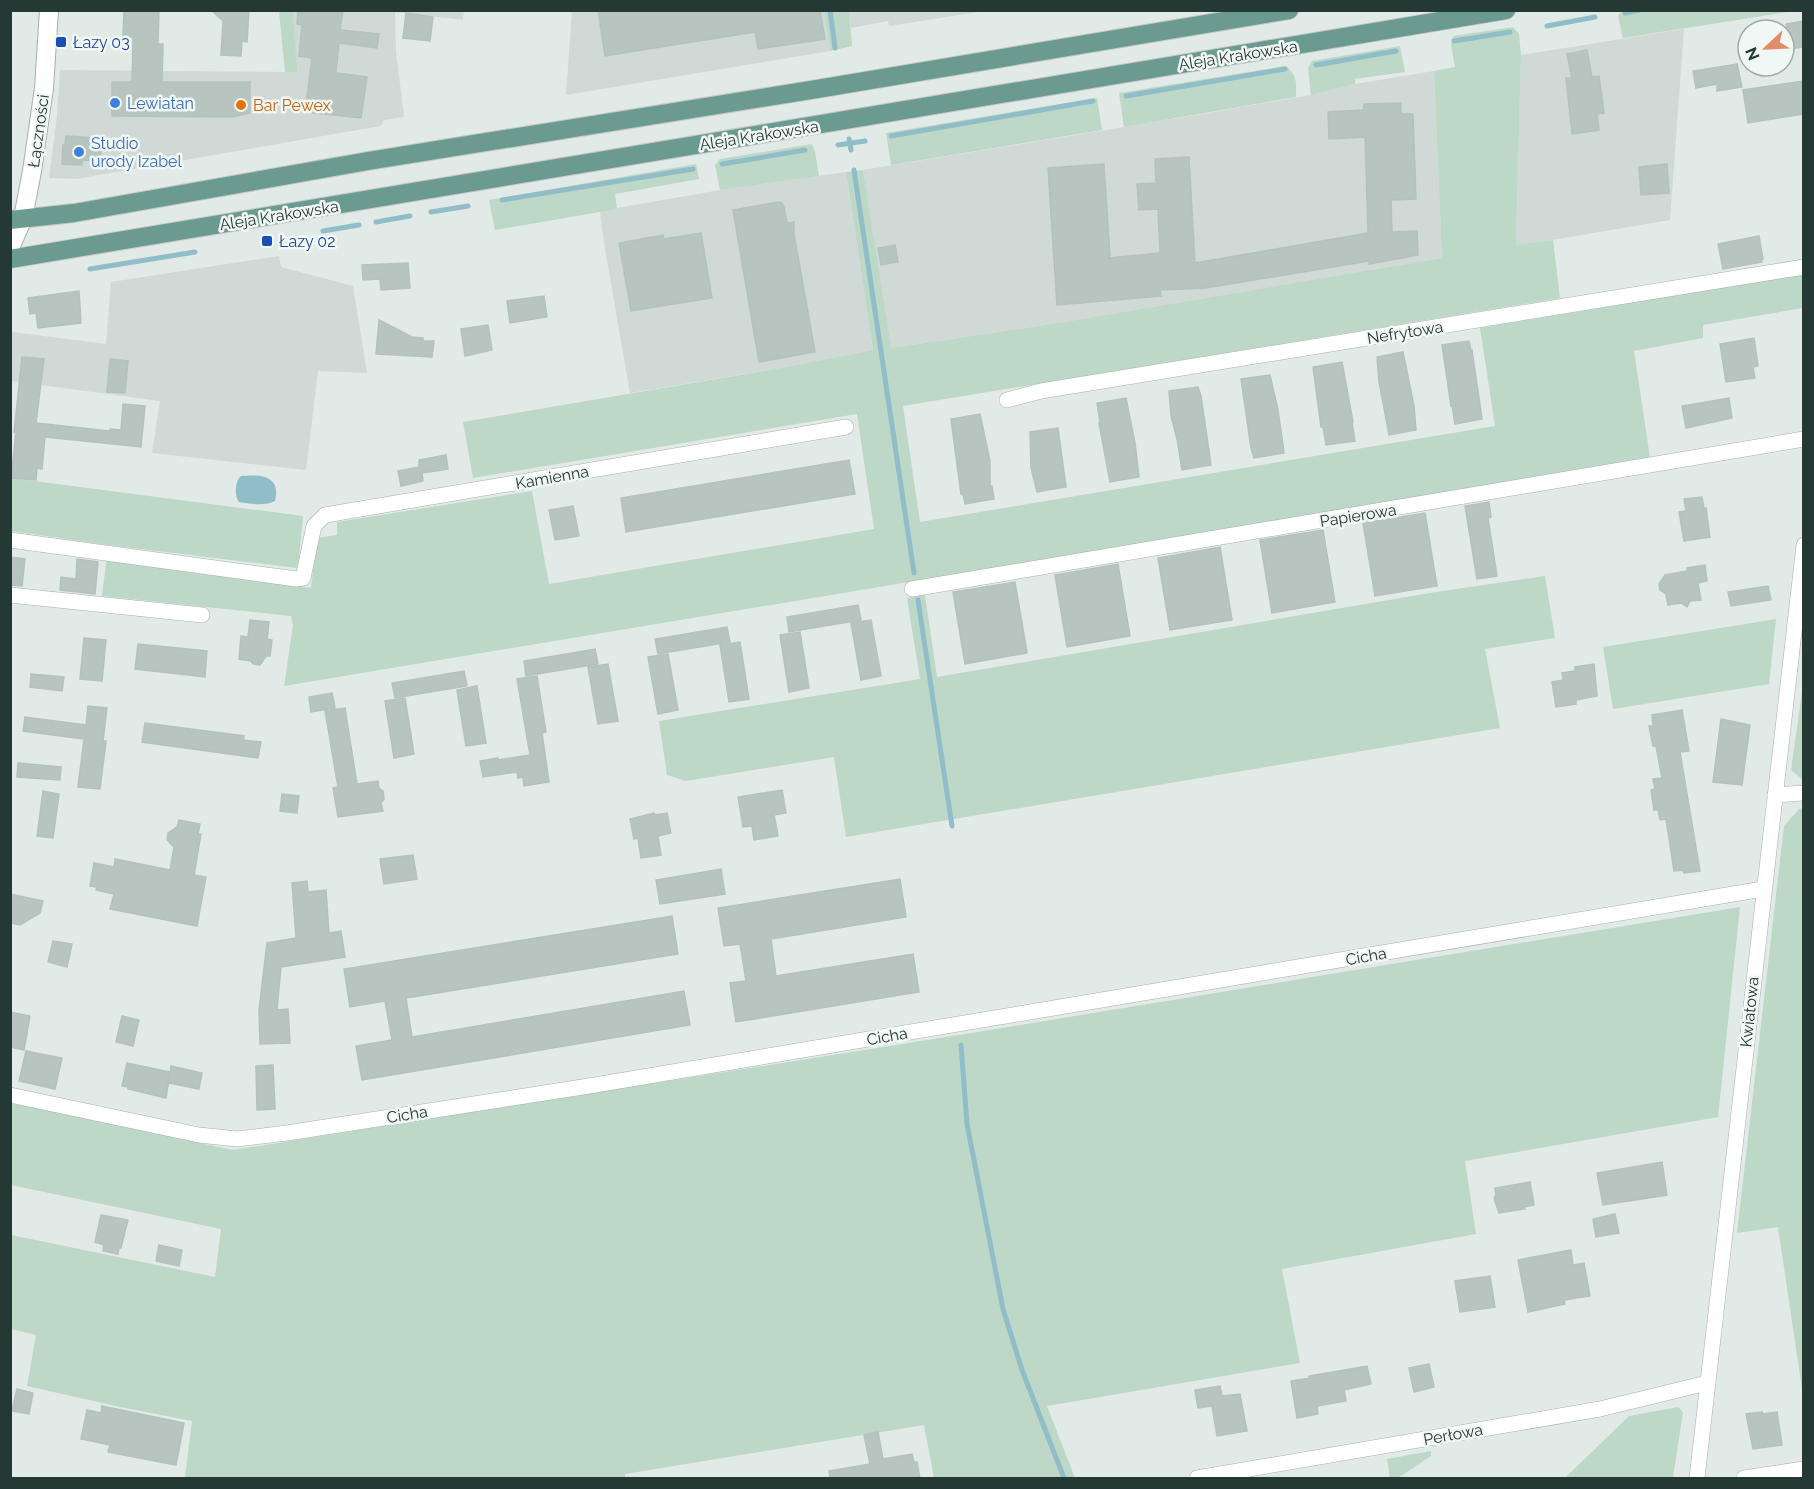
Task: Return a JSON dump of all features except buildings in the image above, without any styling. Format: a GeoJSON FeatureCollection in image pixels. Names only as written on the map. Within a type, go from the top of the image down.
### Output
{"type":"FeatureCollection","features":[{"type":"Feature","properties":{"kind":"main road"},"geometry":{"type":"LineString","coordinates":[[17,219],[74,213],[368,161],[1289,10]]}},
{"type":"Feature","properties":{"kind":"main road","name":"Aleja Krakowska"},"geometry":{"type":"LineString","coordinates":[[10,259],[1506,10]]}},
{"type":"Feature","properties":{"kind":"street","name":"Łączności"},"geometry":{"type":"LineString","coordinates":[[10,248],[32,171],[44,88],[49,10]]}},
{"type":"Feature","properties":{"kind":"street","name":"Nefrytowa"},"geometry":{"type":"LineString","coordinates":[[1007,400],[1041,391],[1803,267]]}},
{"type":"Feature","properties":{"kind":"street","name":"Kamienna"},"geometry":{"type":"LineString","coordinates":[[10,540],[285,578],[303,578],[314,526],[325,515],[846,427]]}},
{"type":"Feature","properties":{"kind":"street","name":"Papierowa"},"geometry":{"type":"LineString","coordinates":[[912,589],[1803,439]]}},
{"type":"Feature","properties":{"kind":"street","name":"Kwiatowa"},"geometry":{"type":"LineString","coordinates":[[1697,1479],[1803,545]]}},
{"type":"Feature","properties":{"kind":"street"},"geometry":{"type":"LineString","coordinates":[[10,595],[202,615]]}},
{"type":"Feature","properties":{"kind":"street"},"geometry":{"type":"LineString","coordinates":[[1775,795],[1803,793]]}},
{"type":"Feature","properties":{"kind":"street","name":"Cicha"},"geometry":{"type":"LineString","coordinates":[[10,1095],[199,1135],[237,1139],[589,1086],[1763,889]]}},
{"type":"Feature","properties":{"kind":"street","name":"Perłowa"},"geometry":{"type":"LineString","coordinates":[[1197,1479],[1600,1409],[1707,1383]]}},
{"type":"Feature","properties":{"kind":"street"},"geometry":{"type":"LineString","coordinates":[[1744,1479],[1803,1469]]}},
{"type":"Feature","properties":{"kind":"shaded area"},"geometry":{"type":"Polygon","coordinates":[[[293,11],[464,11],[463,20],[395,12],[396,51],[404,117],[384,120],[381,126],[76,179],[49,178],[60,70],[296,72],[293,11]]]}},
{"type":"Feature","properties":{"kind":"shaded area"},"geometry":{"type":"Polygon","coordinates":[[[572,11],[824,11],[830,51],[566,95],[572,11]]]}},
{"type":"Feature","properties":{"kind":"shaded area"},"geometry":{"type":"Polygon","coordinates":[[[849,11],[985,11],[889,26],[888,21],[851,28],[849,11]]]}},
{"type":"Feature","properties":{"kind":"shaded area"},"geometry":{"type":"Polygon","coordinates":[[[1684,29],[1670,220],[1516,246],[1521,55],[1684,29]]]}},
{"type":"Feature","properties":{"kind":"shaded area"},"geometry":{"type":"Polygon","coordinates":[[[1434,71],[1442,258],[1052,324],[890,348],[863,170],[1196,115],[1434,71]]]}},
{"type":"Feature","properties":{"kind":"shaded area"},"geometry":{"type":"Polygon","coordinates":[[[846,172],[873,350],[630,393],[600,211],[720,190],[846,172]]]}},
{"type":"Feature","properties":{"kind":"shaded area"},"geometry":{"type":"Polygon","coordinates":[[[279,256],[281,267],[353,286],[367,373],[318,371],[306,470],[152,453],[160,401],[11,381],[12,332],[106,344],[111,282],[279,256]]]}},
{"type":"Feature","properties":{"kind":"green space"},"geometry":{"type":"Polygon","coordinates":[[[279,11],[293,11],[297,72],[285,72],[279,11]]]}},
{"type":"Feature","properties":{"kind":"green space"},"geometry":{"type":"Polygon","coordinates":[[[824,11],[849,11],[852,46],[830,51],[824,11]]]}},
{"type":"Feature","properties":{"kind":"green space"},"geometry":{"type":"Polygon","coordinates":[[[1622,11],[1794,11],[1736,18],[1736,20],[1623,38],[1618,16],[1622,11]]]}},
{"type":"Feature","properties":{"kind":"green space"},"geometry":{"type":"Polygon","coordinates":[[[1513,27],[1519,34],[1521,55],[1516,245],[1553,240],[1560,298],[903,406],[920,522],[1495,426],[1480,328],[1803,274],[1803,308],[1703,325],[1703,338],[1634,351],[1650,458],[1801,432],[1799,447],[1497,484],[284,686],[293,625],[291,616],[102,596],[107,557],[311,588],[317,538],[337,535],[337,522],[532,491],[549,584],[874,529],[857,414],[473,478],[463,422],[781,368],[873,350],[846,172],[863,170],[891,348],[1052,324],[1442,258],[1434,71],[1455,67],[1451,45],[1453,36],[1513,27]]]}},
{"type":"Feature","properties":{"kind":"green space"},"geometry":{"type":"Polygon","coordinates":[[[1400,46],[1405,72],[1355,79],[1355,84],[1311,95],[1308,68],[1312,61],[1400,46]]]}},
{"type":"Feature","properties":{"kind":"green space"},"geometry":{"type":"Polygon","coordinates":[[[1286,66],[1294,77],[1296,97],[1124,127],[1119,93],[1286,66]]]}},
{"type":"Feature","properties":{"kind":"green space"},"geometry":{"type":"Polygon","coordinates":[[[1097,98],[1102,130],[891,165],[886,133],[1097,98]]]}},
{"type":"Feature","properties":{"kind":"green space"},"geometry":{"type":"Polygon","coordinates":[[[812,144],[819,176],[720,190],[715,165],[720,159],[812,144]]]}},
{"type":"Feature","properties":{"kind":"green space"},"geometry":{"type":"Polygon","coordinates":[[[696,164],[699,179],[615,194],[617,209],[495,230],[489,200],[696,164]]]}},
{"type":"Feature","properties":{"kind":"green space"},"geometry":{"type":"Polygon","coordinates":[[[11,478],[303,516],[298,568],[11,531],[11,478]]]}},
{"type":"Feature","properties":{"kind":"green space"},"geometry":{"type":"Polygon","coordinates":[[[1545,576],[1555,638],[1485,649],[1500,728],[846,837],[834,757],[686,781],[667,775],[659,721],[920,679],[907,598],[925,595],[937,677],[1436,592],[1545,576]]]}},
{"type":"Feature","properties":{"kind":"green space"},"geometry":{"type":"Polygon","coordinates":[[[1776,619],[1769,684],[1613,709],[1603,647],[1776,619]]]}},
{"type":"Feature","properties":{"kind":"green space"},"geometry":{"type":"Polygon","coordinates":[[[1803,685],[1804,779],[1802,779],[1791,770],[1803,685]]]}},
{"type":"Feature","properties":{"kind":"green space"},"geometry":{"type":"Polygon","coordinates":[[[1804,808],[1803,1396],[1778,1227],[1737,1233],[1784,826],[1799,809],[1804,808]]]}},
{"type":"Feature","properties":{"kind":"green space"},"geometry":{"type":"Polygon","coordinates":[[[1740,907],[1718,1117],[1465,1161],[1476,1234],[1282,1269],[1300,1363],[1047,1406],[1075,1478],[934,1478],[924,1425],[625,1474],[625,1478],[185,1478],[192,1421],[27,1386],[36,1335],[11,1329],[11,1235],[215,1277],[221,1229],[11,1185],[11,1103],[233,1150],[971,1033],[1740,907]]]}},
{"type":"Feature","properties":{"kind":"green space"},"geometry":{"type":"Polygon","coordinates":[[[1678,1407],[1683,1412],[1673,1478],[1565,1478],[1629,1416],[1678,1407]]]}},
{"type":"Feature","properties":{"kind":"green space"},"geometry":{"type":"Polygon","coordinates":[[[1431,1451],[1431,1456],[1398,1478],[1390,1478],[1387,1459],[1431,1451]]]}},
{"type":"Feature","properties":{"kind":"water"},"geometry":{"type":"Polygon","coordinates":[[[241,476],[268,478],[275,486],[275,501],[263,504],[239,502],[236,489],[237,481],[241,476]]]}},
{"type":"Feature","properties":{"kind":"waterway"},"geometry":{"type":"LineString","coordinates":[[830,10],[835,48]]}},
{"type":"Feature","properties":{"kind":"waterway"},"geometry":{"type":"LineString","coordinates":[[1625,13],[1639,10]]}},
{"type":"Feature","properties":{"kind":"waterway"},"geometry":{"type":"LineString","coordinates":[[1547,26],[1595,17]]}},
{"type":"Feature","properties":{"kind":"waterway"},"geometry":{"type":"LineString","coordinates":[[1454,41],[1510,32]]}},
{"type":"Feature","properties":{"kind":"waterway"},"geometry":{"type":"LineString","coordinates":[[1316,65],[1396,51]]}},
{"type":"Feature","properties":{"kind":"waterway"},"geometry":{"type":"LineString","coordinates":[[1126,96],[1285,69]]}},
{"type":"Feature","properties":{"kind":"waterway"},"geometry":{"type":"LineString","coordinates":[[891,136],[1093,101]]}},
{"type":"Feature","properties":{"kind":"waterway"},"geometry":{"type":"LineString","coordinates":[[849,139],[851,150]]}},
{"type":"Feature","properties":{"kind":"waterway"},"geometry":{"type":"LineString","coordinates":[[838,145],[865,141]]}},
{"type":"Feature","properties":{"kind":"waterway"},"geometry":{"type":"LineString","coordinates":[[722,164],[805,150]]}},
{"type":"Feature","properties":{"kind":"waterway"},"geometry":{"type":"LineString","coordinates":[[502,200],[693,169]]}},
{"type":"Feature","properties":{"kind":"waterway"},"geometry":{"type":"LineString","coordinates":[[854,170],[914,573]]}},
{"type":"Feature","properties":{"kind":"waterway"},"geometry":{"type":"LineString","coordinates":[[431,212],[468,206]]}},
{"type":"Feature","properties":{"kind":"waterway"},"geometry":{"type":"LineString","coordinates":[[376,222],[410,216]]}},
{"type":"Feature","properties":{"kind":"waterway"},"geometry":{"type":"LineString","coordinates":[[323,231],[359,225]]}},
{"type":"Feature","properties":{"kind":"waterway"},"geometry":{"type":"LineString","coordinates":[[90,269],[195,252]]}},
{"type":"Feature","properties":{"kind":"waterway"},"geometry":{"type":"LineString","coordinates":[[918,600],[952,826]]}},
{"type":"Feature","properties":{"kind":"waterway"},"geometry":{"type":"LineString","coordinates":[[961,1045],[967,1124],[1003,1309],[1022,1370],[1064,1478]]}},
{"type":"Feature","properties":{"kind":"place","name":"Łazy 03"},"geometry":{"type":"Point","coordinates":[61,42]}},
{"type":"Feature","properties":{"kind":"place","name":"Lewiatan"},"geometry":{"type":"Point","coordinates":[115,103]}},
{"type":"Feature","properties":{"kind":"place","name":"Bar Pewex"},"geometry":{"type":"Point","coordinates":[241,105]}},
{"type":"Feature","properties":{"kind":"place","name":"Studio urody Izabel"},"geometry":{"type":"Point","coordinates":[79,152]}},
{"type":"Feature","properties":{"kind":"place","name":"Łazy 02"},"geometry":{"type":"Point","coordinates":[267,241]}}]}
